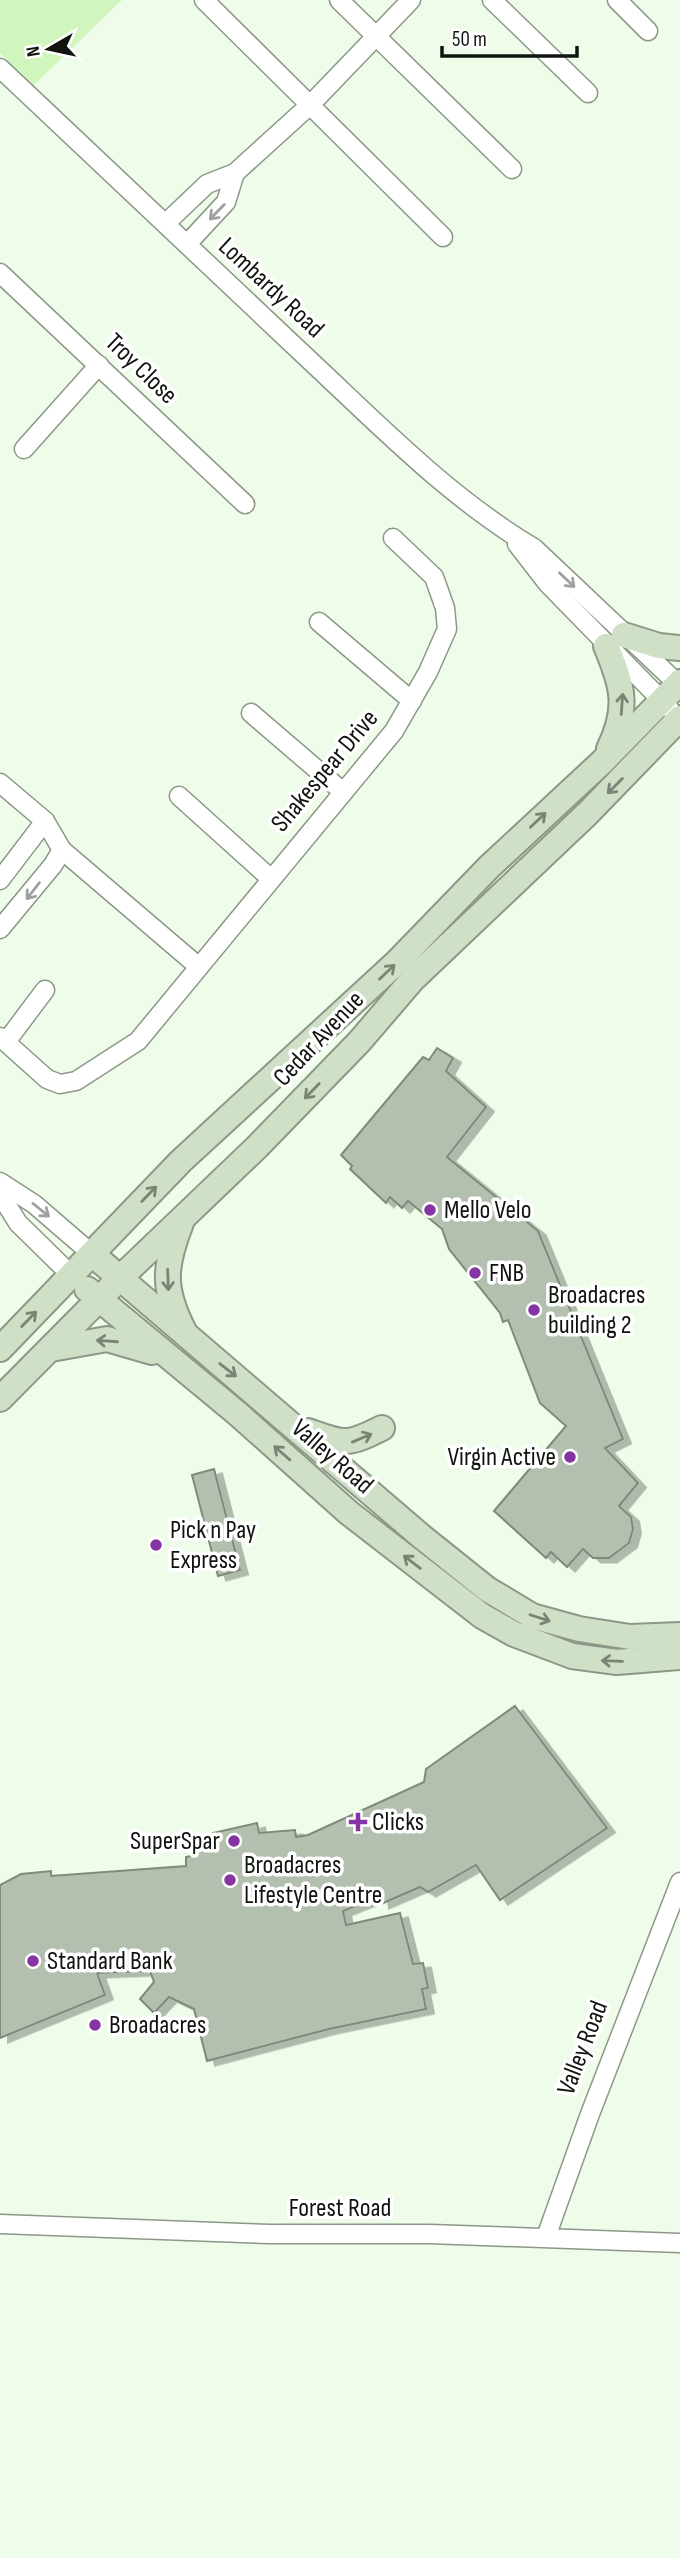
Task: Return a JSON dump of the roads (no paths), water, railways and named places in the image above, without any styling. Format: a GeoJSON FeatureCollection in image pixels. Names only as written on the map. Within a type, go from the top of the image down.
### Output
{"type":"FeatureCollection","features":[{"type":"Feature","properties":{"kind":"main road"},"geometry":{"type":"LineString","coordinates":[[602,762],[620,728],[623,697],[615,640],[680,648]]}},
{"type":"Feature","properties":{"kind":"main road","name":"Cedar Avenue"},"geometry":{"type":"LineString","coordinates":[[0,1349],[181,1161],[397,962],[489,867],[602,762],[675,688]]}},
{"type":"Feature","properties":{"kind":"main road","name":"Cedar Avenue"},"geometry":{"type":"LineString","coordinates":[[0,1399],[118,1279],[217,1187],[359,1042],[413,979],[588,813],[680,719]]}},
{"type":"Feature","properties":{"kind":"main road"},"geometry":{"type":"LineString","coordinates":[[182,1219],[166,1273],[171,1305],[188,1339]]}},
{"type":"Feature","properties":{"kind":"main road","name":"Valley Road"},"geometry":{"type":"LineString","coordinates":[[92,1254],[457,1567],[508,1602],[532,1616],[579,1629],[630,1637],[680,1635]]}},
{"type":"Feature","properties":{"kind":"main road","name":"Valley Road"},"geometry":{"type":"LineString","coordinates":[[71,1275],[163,1355],[239,1414],[360,1522],[453,1595],[500,1626],[572,1656],[595,1660],[680,1657]]}},
{"type":"Feature","properties":{"kind":"main road"},"geometry":{"type":"LineString","coordinates":[[51,1349],[107,1339],[163,1355]]}},
{"type":"Feature","properties":{"kind":"main road"},"geometry":{"type":"LineString","coordinates":[[295,1426],[339,1443],[355,1442],[382,1428]]}},
{"type":"Feature","properties":{"kind":"main road"},"geometry":{"type":"LineString","coordinates":[[500,1626],[508,1602]]}},
{"type":"Feature","properties":{"kind":"street"},"geometry":{"type":"LineString","coordinates":[[204,0],[443,237]]}},
{"type":"Feature","properties":{"kind":"street"},"geometry":{"type":"LineString","coordinates":[[338,0],[512,169]]}},
{"type":"Feature","properties":{"kind":"street"},"geometry":{"type":"LineString","coordinates":[[166,223],[206,184],[235,173],[310,105],[411,0]]}},
{"type":"Feature","properties":{"kind":"street"},"geometry":{"type":"LineString","coordinates":[[492,0],[588,93]]}},
{"type":"Feature","properties":{"kind":"street"},"geometry":{"type":"LineString","coordinates":[[617,0],[648,31]]}},
{"type":"Feature","properties":{"kind":"street","name":"Lombardy Road"},"geometry":{"type":"LineString","coordinates":[[0,68],[387,433],[456,494],[514,537],[548,584],[675,688],[680,719]]}},
{"type":"Feature","properties":{"kind":"street"},"geometry":{"type":"LineString","coordinates":[[187,244],[226,202],[235,173]]}},
{"type":"Feature","properties":{"kind":"street","name":"Troy Close"},"geometry":{"type":"LineString","coordinates":[[0,273],[245,504]]}},
{"type":"Feature","properties":{"kind":"street"},"geometry":{"type":"LineString","coordinates":[[24,449],[99,365]]}},
{"type":"Feature","properties":{"kind":"street","name":"Shakespear Drive"},"geometry":{"type":"LineString","coordinates":[[3,1039],[54,1083],[68,1084],[138,1041],[398,725],[443,642],[447,629],[440,589],[425,566],[393,538]]}},
{"type":"Feature","properties":{"kind":"street"},"geometry":{"type":"LineString","coordinates":[[319,622],[412,701]]}},
{"type":"Feature","properties":{"kind":"street"},"geometry":{"type":"LineString","coordinates":[[251,713],[344,792]]}},
{"type":"Feature","properties":{"kind":"street"},"geometry":{"type":"LineString","coordinates":[[0,783],[45,821],[62,850],[199,967]]}},
{"type":"Feature","properties":{"kind":"street"},"geometry":{"type":"LineString","coordinates":[[179,796],[270,878]]}},
{"type":"Feature","properties":{"kind":"street"},"geometry":{"type":"LineString","coordinates":[[0,880],[45,821]]}},
{"type":"Feature","properties":{"kind":"street"},"geometry":{"type":"LineString","coordinates":[[0,929],[53,865],[62,850]]}},
{"type":"Feature","properties":{"kind":"street"},"geometry":{"type":"LineString","coordinates":[[3,1039],[45,990]]}},
{"type":"Feature","properties":{"kind":"street","name":"Valley Road"},"geometry":{"type":"LineString","coordinates":[[0,1182],[34,1204],[92,1254]]}},
{"type":"Feature","properties":{"kind":"street","name":"Valley Road"},"geometry":{"type":"LineString","coordinates":[[0,1194],[18,1223],[71,1275]]}},
{"type":"Feature","properties":{"kind":"street","name":"Valley Road"},"geometry":{"type":"LineString","coordinates":[[546,2237],[590,2114],[680,1882]]}},
{"type":"Feature","properties":{"kind":"street","name":"Forest Road"},"geometry":{"type":"LineString","coordinates":[[0,2224],[270,2234],[546,2237],[680,2244]]}},
{"type":"Feature","properties":{"kind":"place","name":"Mello Velo"},"geometry":{"type":"Point","coordinates":[430,1210]}},
{"type":"Feature","properties":{"kind":"place","name":"FNB"},"geometry":{"type":"Point","coordinates":[475,1273]}},
{"type":"Feature","properties":{"kind":"place","name":"Broadacres building 2"},"geometry":{"type":"Point","coordinates":[534,1310]}},
{"type":"Feature","properties":{"kind":"place","name":"Virgin Active"},"geometry":{"type":"Point","coordinates":[570,1457]}},
{"type":"Feature","properties":{"kind":"place","name":"Pick n Pay Express"},"geometry":{"type":"Point","coordinates":[156,1545]}},
{"type":"Feature","properties":{"kind":"place","name":"Clicks"},"geometry":{"type":"Point","coordinates":[358,1822]}},
{"type":"Feature","properties":{"kind":"place","name":"SuperSpar"},"geometry":{"type":"Point","coordinates":[234,1841]}},
{"type":"Feature","properties":{"kind":"place","name":"Broadacres Lifestyle Centre"},"geometry":{"type":"Point","coordinates":[230,1880]}},
{"type":"Feature","properties":{"kind":"place","name":"Standard Bank"},"geometry":{"type":"Point","coordinates":[33,1961]}},
{"type":"Feature","properties":{"kind":"place","name":"Broadacres"},"geometry":{"type":"Point","coordinates":[95,2025]}}]}
